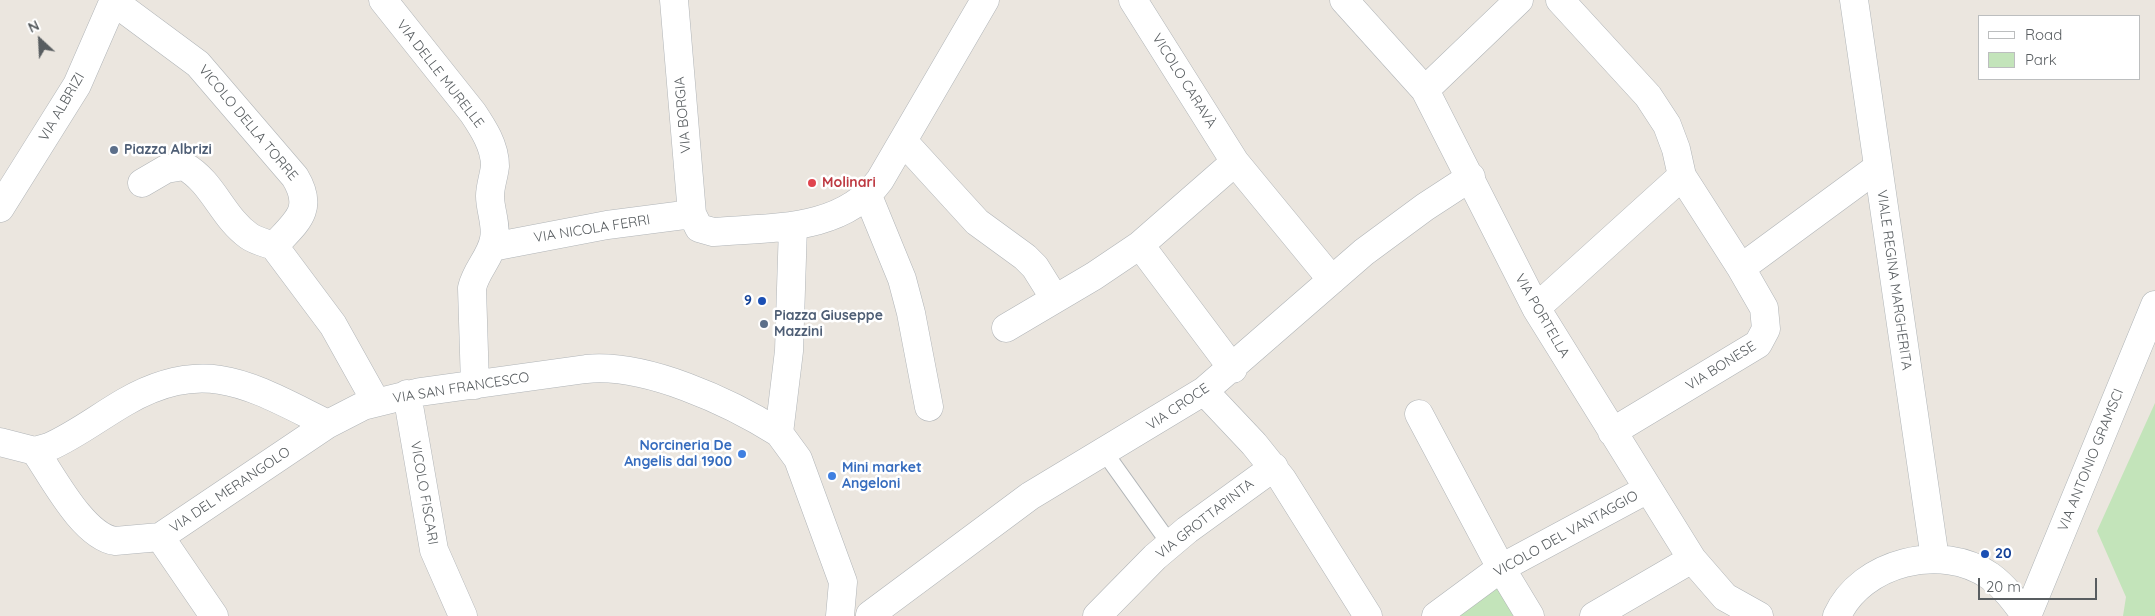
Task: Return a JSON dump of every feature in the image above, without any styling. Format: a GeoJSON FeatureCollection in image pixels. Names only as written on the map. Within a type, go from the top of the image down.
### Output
{"type":"FeatureCollection","features":[{"type":"Feature","properties":{"kind":"street","name":"VIA ALBRIZI"},"geometry":{"type":"LineString","coordinates":[[0,208],[76,86],[113,0]]}},
{"type":"Feature","properties":{"kind":"street","name":"VICOLO DELLA TORRE"},"geometry":{"type":"LineString","coordinates":[[113,0],[198,64],[294,177],[304,199],[303,211],[298,220],[274,246]]}},
{"type":"Feature","properties":{"kind":"street","name":"VIA DELLE MURELLE"},"geometry":{"type":"LineString","coordinates":[[382,0],[485,132],[492,151],[495,166],[490,196],[495,238],[492,247],[474,278],[472,288],[476,385]]}},
{"type":"Feature","properties":{"kind":"street","name":"VIA BORGIA"},"geometry":{"type":"LineString","coordinates":[[674,0],[696,221]]}},
{"type":"Feature","properties":{"kind":"street"},"geometry":{"type":"LineString","coordinates":[[696,221],[713,232],[793,226],[843,212],[868,196],[903,141],[985,0]]}},
{"type":"Feature","properties":{"kind":"street","name":"VICOLO CARAVÀ"},"geometry":{"type":"LineString","coordinates":[[1133,0],[1235,162],[1332,280]]}},
{"type":"Feature","properties":{"kind":"street","name":"VIA PORTELLA"},"geometry":{"type":"LineString","coordinates":[[1344,0],[1425,90],[1536,308],[1692,559],[1725,596],[1759,616]]}},
{"type":"Feature","properties":{"kind":"street"},"geometry":{"type":"LineString","coordinates":[[1425,90],[1519,0]]}},
{"type":"Feature","properties":{"kind":"street","name":"VIA BONESE"},"geometry":{"type":"LineString","coordinates":[[1560,0],[1648,96],[1661,114],[1676,149],[1682,176],[1741,268],[1760,300],[1767,319],[1766,330],[1758,344],[1612,432]]}},
{"type":"Feature","properties":{"kind":"street","name":"VIALE REGINA MARGHERITA"},"geometry":{"type":"LineString","coordinates":[[1854,0],[1934,559]]}},
{"type":"Feature","properties":{"kind":"street"},"geometry":{"type":"LineString","coordinates":[[903,141],[955,196],[968,214],[986,230],[1025,257],[1035,267],[1055,299]]}},
{"type":"Feature","properties":{"kind":"street"},"geometry":{"type":"LineString","coordinates":[[1006,328],[1140,246],[1235,162]]}},
{"type":"Feature","properties":{"kind":"street"},"geometry":{"type":"LineString","coordinates":[[142,183],[166,169],[184,166],[203,179],[239,226],[250,237],[274,246],[333,326],[376,402]]}},
{"type":"Feature","properties":{"kind":"street"},"geometry":{"type":"LineString","coordinates":[[1741,268],[1877,168]]}},
{"type":"Feature","properties":{"kind":"street"},"geometry":{"type":"LineString","coordinates":[[1536,308],[1682,176]]}},
{"type":"Feature","properties":{"kind":"street","name":"VIA CROCE"},"geometry":{"type":"LineString","coordinates":[[871,616],[1014,507],[1204,392],[1383,238],[1470,177]]}},
{"type":"Feature","properties":{"kind":"street"},"geometry":{"type":"LineString","coordinates":[[868,196],[896,260],[905,288],[929,407]]}},
{"type":"Feature","properties":{"kind":"street","name":"VIA NICOLA FERRI"},"geometry":{"type":"LineString","coordinates":[[492,247],[607,225],[696,221]]}},
{"type":"Feature","properties":{"kind":"street"},"geometry":{"type":"LineString","coordinates":[[793,226],[789,351],[779,433],[798,459],[842,582],[871,616]]}},
{"type":"Feature","properties":{"kind":"street"},"geometry":{"type":"LineString","coordinates":[[1140,246],[1233,368]]}},
{"type":"Feature","properties":{"kind":"street","name":"VIA ANTONIO GRAMSCI"},"geometry":{"type":"LineString","coordinates":[[2026,616],[2155,305]]}},
{"type":"Feature","properties":{"kind":"street","name":"VIA SAN FRANCESCO"},"geometry":{"type":"LineString","coordinates":[[328,424],[349,411],[407,394],[586,369],[625,370],[676,384],[745,413],[779,433]]}},
{"type":"Feature","properties":{"kind":"street"},"geometry":{"type":"LineString","coordinates":[[0,442],[35,450],[62,441],[145,391],[190,378],[223,379],[248,385],[328,424]]}},
{"type":"Feature","properties":{"kind":"street"},"geometry":{"type":"LineString","coordinates":[[1204,392],[1274,467],[1368,616]]}},
{"type":"Feature","properties":{"kind":"street","name":"VICOLO FISCARI"},"geometry":{"type":"LineString","coordinates":[[407,394],[434,550],[462,616]]}},
{"type":"Feature","properties":{"kind":"street"},"geometry":{"type":"LineString","coordinates":[[1420,414],[1501,568],[1530,616]]}},
{"type":"Feature","properties":{"kind":"street","name":"VIA DEL MERANGOLO"},"geometry":{"type":"LineString","coordinates":[[214,616],[160,537],[328,424]]}},
{"type":"Feature","properties":{"kind":"street"},"geometry":{"type":"LineString","coordinates":[[35,450],[81,518],[95,532],[115,541],[160,537]]}},
{"type":"Feature","properties":{"kind":"street","name":"VIA GROTTAPINTA"},"geometry":{"type":"LineString","coordinates":[[1097,616],[1170,544],[1274,467]]}},
{"type":"Feature","properties":{"kind":"street","name":"VICOLO DEL VANTAGGIO"},"geometry":{"type":"LineString","coordinates":[[1436,616],[1501,568],[1648,489]]}},
{"type":"Feature","properties":{"kind":"street"},"geometry":{"type":"LineString","coordinates":[[1594,616],[1692,559]]}},
{"type":"Feature","properties":{"kind":"street"},"geometry":{"type":"LineString","coordinates":[[1837,616],[1857,588],[1880,572],[1906,561],[1934,559],[1962,564],[1988,575],[2010,594],[2026,616]]}},
{"type":"Feature","properties":{"kind":"street"},"geometry":{"type":"LineString","coordinates":[[840,616],[842,582]]}},
{"type":"Feature","properties":{"kind":"lane"},"geometry":{"type":"LineString","coordinates":[[1105,453],[1170,544]]}},
{"type":"Feature","properties":{"kind":"green space"},"geometry":{"type":"Polygon","coordinates":[[[2155,403],[2155,616],[2123,616],[2126,597],[2097,531],[2155,403]]]}},
{"type":"Feature","properties":{"kind":"green space"},"geometry":{"type":"Polygon","coordinates":[[[1498,585],[1516,616],[1457,616],[1498,585]]]}},
{"type":"Feature","properties":{"kind":"place","name":"Piazza Albrizi"},"geometry":{"type":"Point","coordinates":[114,150]}},
{"type":"Feature","properties":{"kind":"place","name":"Molinari"},"geometry":{"type":"Point","coordinates":[812,183]}},
{"type":"Feature","properties":{"kind":"place","name":"9"},"geometry":{"type":"Point","coordinates":[762,301]}},
{"type":"Feature","properties":{"kind":"place","name":"Piazza Giuseppe Mazzini"},"geometry":{"type":"Point","coordinates":[764,324]}},
{"type":"Feature","properties":{"kind":"place","name":"Norcineria De Angelis dal 1900"},"geometry":{"type":"Point","coordinates":[742,454]}},
{"type":"Feature","properties":{"kind":"place","name":"Mini market Angeloni"},"geometry":{"type":"Point","coordinates":[832,476]}},
{"type":"Feature","properties":{"kind":"place","name":"20"},"geometry":{"type":"Point","coordinates":[1985,554]}}]}
